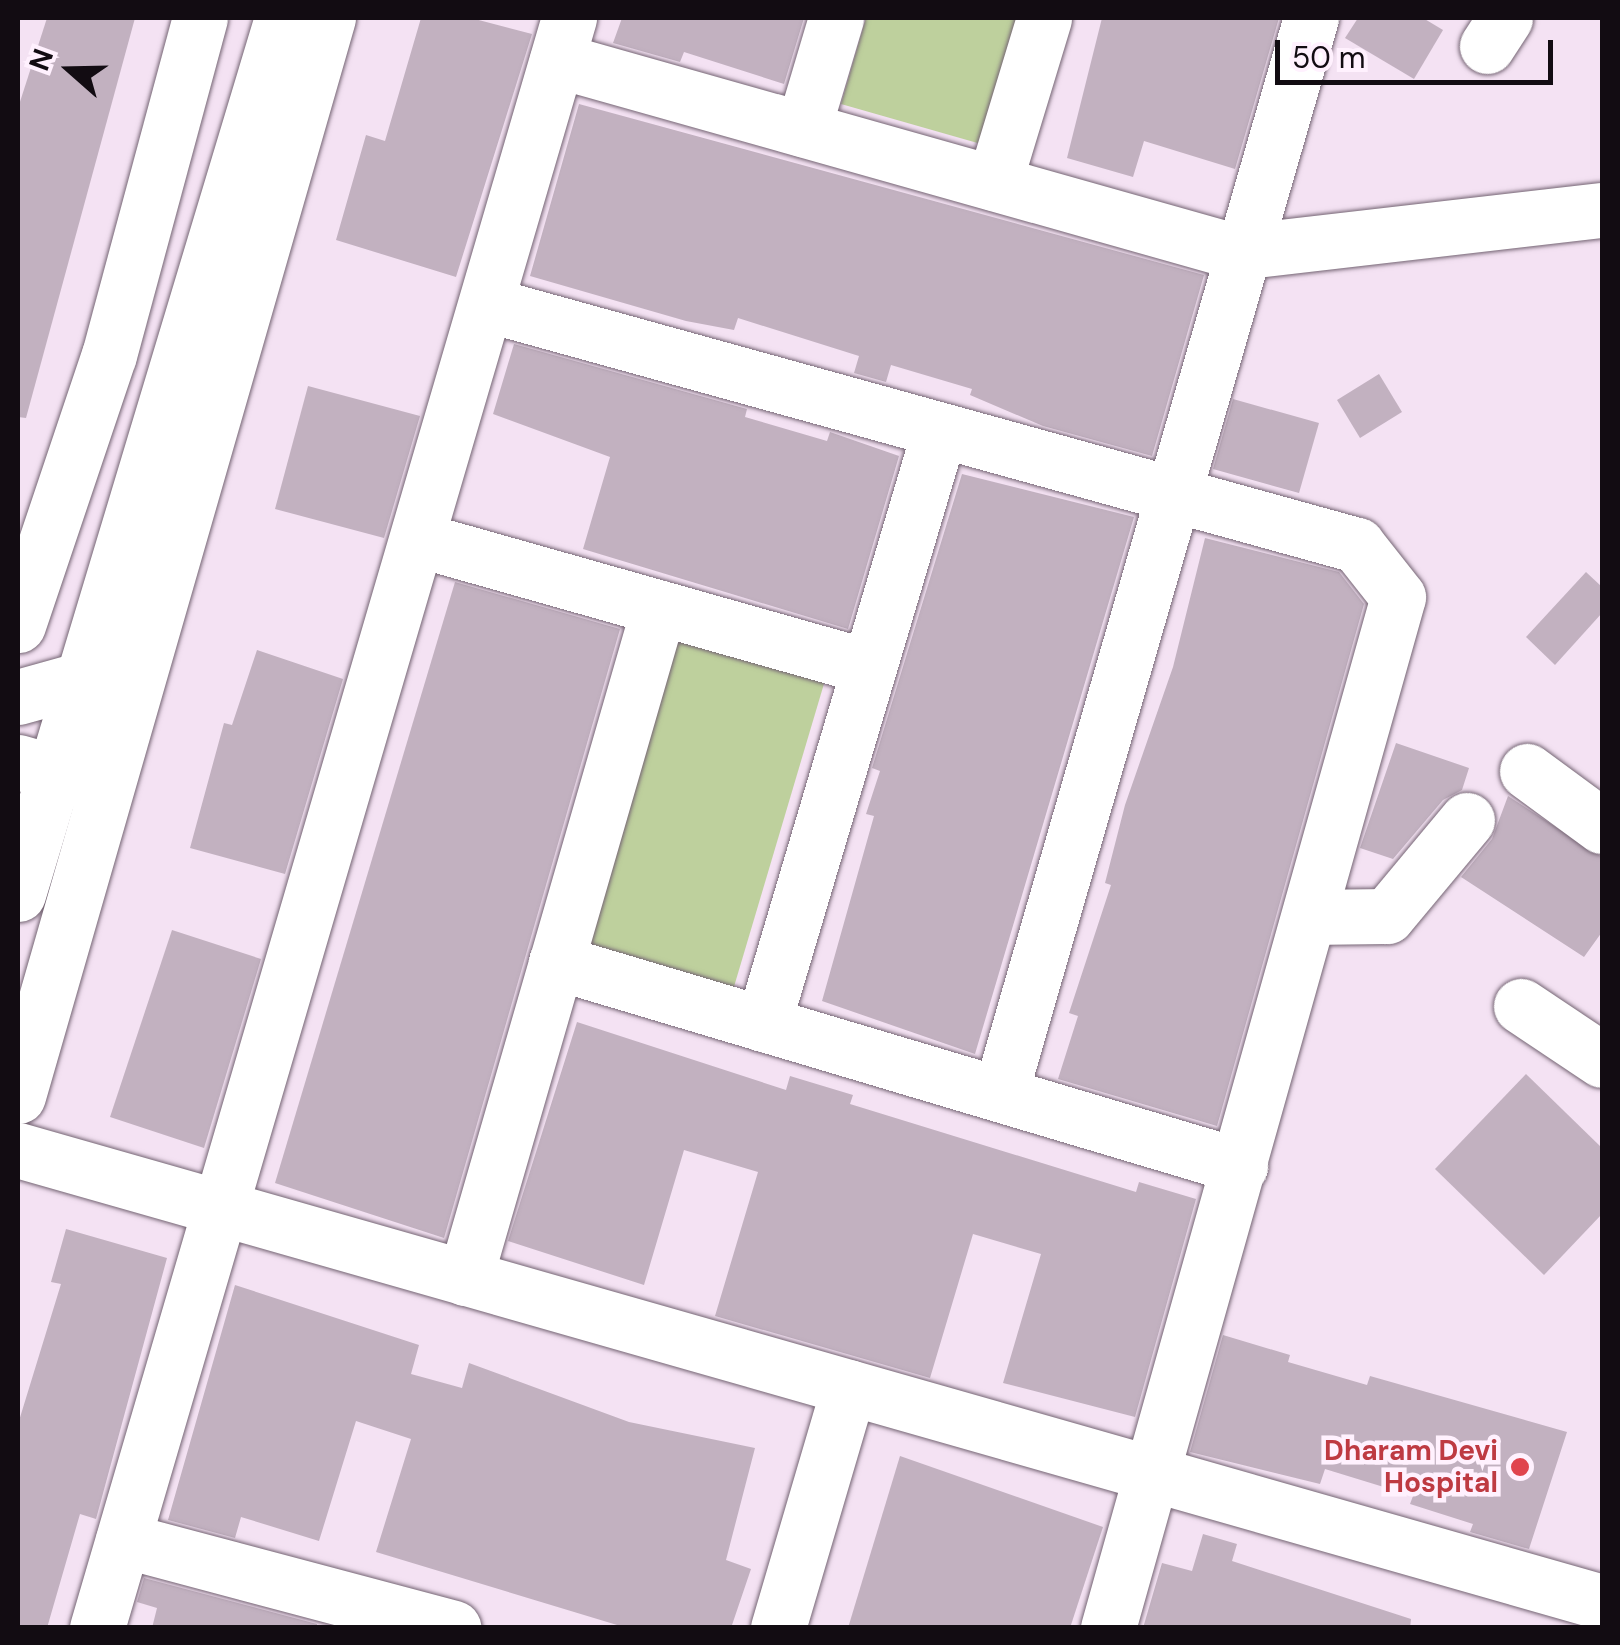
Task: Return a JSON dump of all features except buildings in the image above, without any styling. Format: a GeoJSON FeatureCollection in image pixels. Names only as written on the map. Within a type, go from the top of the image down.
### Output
{"type":"FeatureCollection","features":[{"type":"Feature","properties":{"kind":"street"},"geometry":{"type":"LineString","coordinates":[[18,625],[109,355],[200,18]]}},
{"type":"Feature","properties":{"kind":"street"},"geometry":{"type":"LineString","coordinates":[[18,894],[36,767],[83,679],[282,18]]}},
{"type":"Feature","properties":{"kind":"street"},"geometry":{"type":"LineString","coordinates":[[18,1096],[328,18]]}},
{"type":"Feature","properties":{"kind":"street"},"geometry":{"type":"LineString","coordinates":[[803,129],[836,18]]}},
{"type":"Feature","properties":{"kind":"street"},"geometry":{"type":"LineString","coordinates":[[994,183],[1044,18]]}},
{"type":"Feature","properties":{"kind":"street"},"geometry":{"type":"LineString","coordinates":[[1000,1094],[1174,500],[1238,252],[1312,18]]}},
{"type":"Feature","properties":{"kind":"street"},"geometry":{"type":"LineString","coordinates":[[97,1628],[563,39],[803,129],[1238,252],[1602,210]]}},
{"type":"Feature","properties":{"kind":"street"},"geometry":{"type":"LineString","coordinates":[[486,304],[1174,500],[1357,544],[1398,597],[1312,917],[1108,1628]]}},
{"type":"Feature","properties":{"kind":"street"},"geometry":{"type":"LineString","coordinates":[[763,1024],[939,432]]}},
{"type":"Feature","properties":{"kind":"street"},"geometry":{"type":"LineString","coordinates":[[416,539],[869,667]]}},
{"type":"Feature","properties":{"kind":"street"},"geometry":{"type":"LineString","coordinates":[[464,1278],[658,608]]}},
{"type":"Feature","properties":{"kind":"street"},"geometry":{"type":"LineString","coordinates":[[18,697],[83,679]]}},
{"type":"Feature","properties":{"kind":"street"},"geometry":{"type":"LineString","coordinates":[[36,767],[106,788]]}},
{"type":"Feature","properties":{"kind":"street"},"geometry":{"type":"LineString","coordinates":[[1527,771],[1602,826]]}},
{"type":"Feature","properties":{"kind":"street"},"geometry":{"type":"LineString","coordinates":[[1312,917],[1387,916],[1467,820]]}},
{"type":"Feature","properties":{"kind":"street"},"geometry":{"type":"LineString","coordinates":[[556,962],[1240,1166]]}},
{"type":"Feature","properties":{"kind":"street"},"geometry":{"type":"LineString","coordinates":[[1521,1006],[1602,1060]]}},
{"type":"Feature","properties":{"kind":"street"},"geometry":{"type":"LineString","coordinates":[[18,1150],[1602,1602]]}},
{"type":"Feature","properties":{"kind":"street"},"geometry":{"type":"LineString","coordinates":[[778,1628],[849,1387]]}},
{"type":"Feature","properties":{"kind":"street"},"geometry":{"type":"LineString","coordinates":[[123,1540],[436,1625]]}},
{"type":"Feature","properties":{"kind":"green space"},"geometry":{"type":"Polygon","coordinates":[[[866,18],[1018,18],[981,144],[841,104],[866,18]]]}},
{"type":"Feature","properties":{"kind":"green space"},"geometry":{"type":"Polygon","coordinates":[[[679,633],[826,677],[733,990],[587,947],[679,633]]]}},
{"type":"Feature","properties":{"kind":"place","name":"Dharam Devi Hospital"},"geometry":{"type":"Point","coordinates":[1520,1467]}}]}
